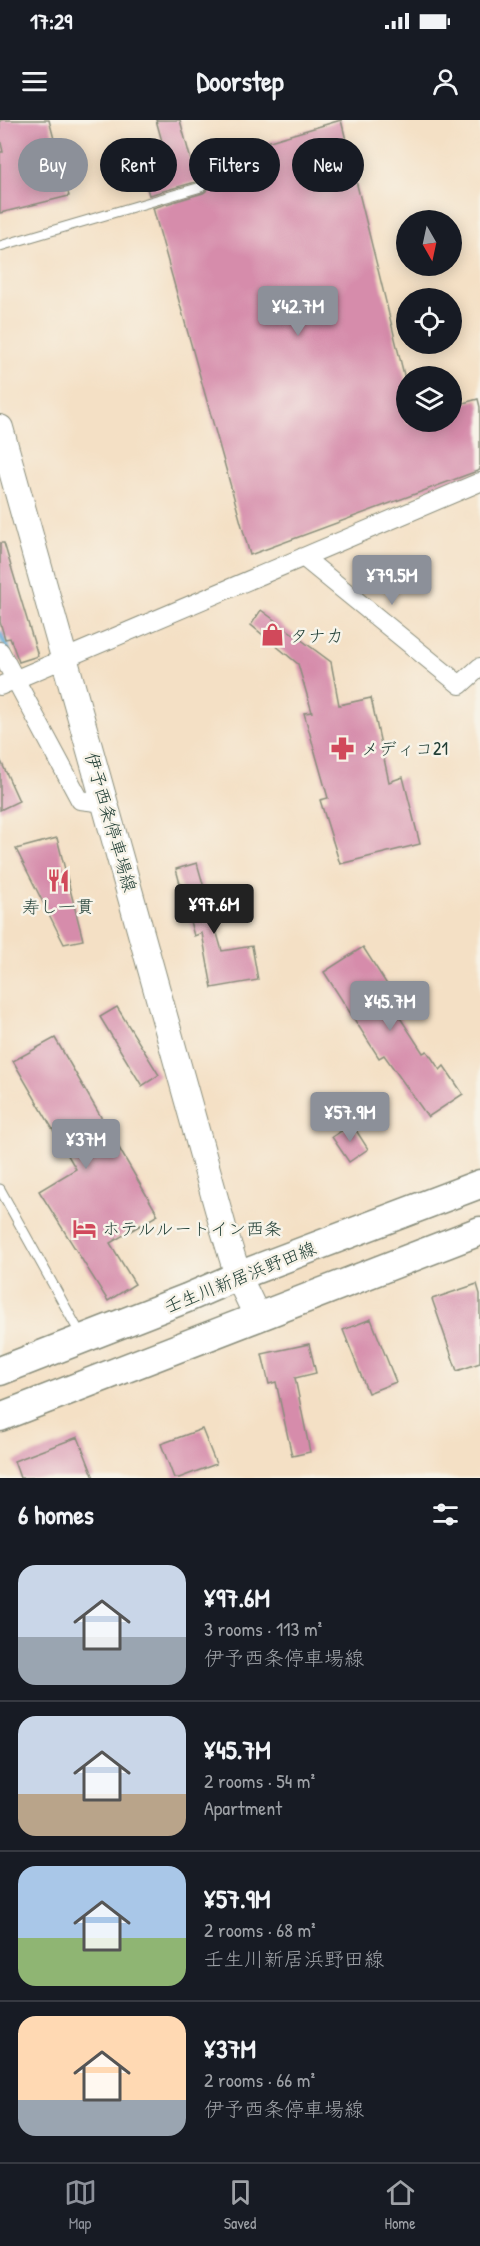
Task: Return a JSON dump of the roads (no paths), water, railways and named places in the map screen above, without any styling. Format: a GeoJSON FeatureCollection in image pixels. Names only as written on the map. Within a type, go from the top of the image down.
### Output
{"type":"FeatureCollection","features":[{"type":"Feature","properties":{"kind":"main road","name":"伊予西条停車場線"},"geometry":{"type":"LineString","coordinates":[[0,428],[223,1227],[238,1276],[258,1318]]}},
{"type":"Feature","properties":{"kind":"main road","name":"壬生川新居浜野田線"},"geometry":{"type":"LineString","coordinates":[[0,1371],[375,1222],[480,1184]]}},
{"type":"Feature","properties":{"kind":"main road"},"geometry":{"type":"LineString","coordinates":[[0,1417],[480,1231]]}},
{"type":"Feature","properties":{"kind":"street"},"geometry":{"type":"LineString","coordinates":[[7,682],[480,482]]}},
{"type":"Feature","properties":{"kind":"street"},"geometry":{"type":"LineString","coordinates":[[303,557],[460,685],[480,667]]}},
{"type":"Feature","properties":{"kind":"street"},"geometry":{"type":"LineString","coordinates":[[0,651],[7,682],[80,800],[105,803]]}},
{"type":"Feature","properties":{"kind":"lane"},"geometry":{"type":"LineString","coordinates":[[0,246],[189,191]]}},
{"type":"Feature","properties":{"kind":"lane"},"geometry":{"type":"LineString","coordinates":[[0,1189],[84,1339]]}},
{"type":"Feature","properties":{"kind":"waterway"},"geometry":{"type":"LineString","coordinates":[[0,634],[8,650]]}},
{"type":"Feature","properties":{"kind":"place","name":"タナカ"},"geometry":{"type":"Point","coordinates":[272,635]}},
{"type":"Feature","properties":{"kind":"place","name":"メディコ21"},"geometry":{"type":"Point","coordinates":[343,748]}},
{"type":"Feature","properties":{"kind":"place","name":"寿し一貫"},"geometry":{"type":"Point","coordinates":[58,880]}},
{"type":"Feature","properties":{"kind":"place","name":"ホテルルートイン西条"},"geometry":{"type":"Point","coordinates":[84,1228]}}]}
